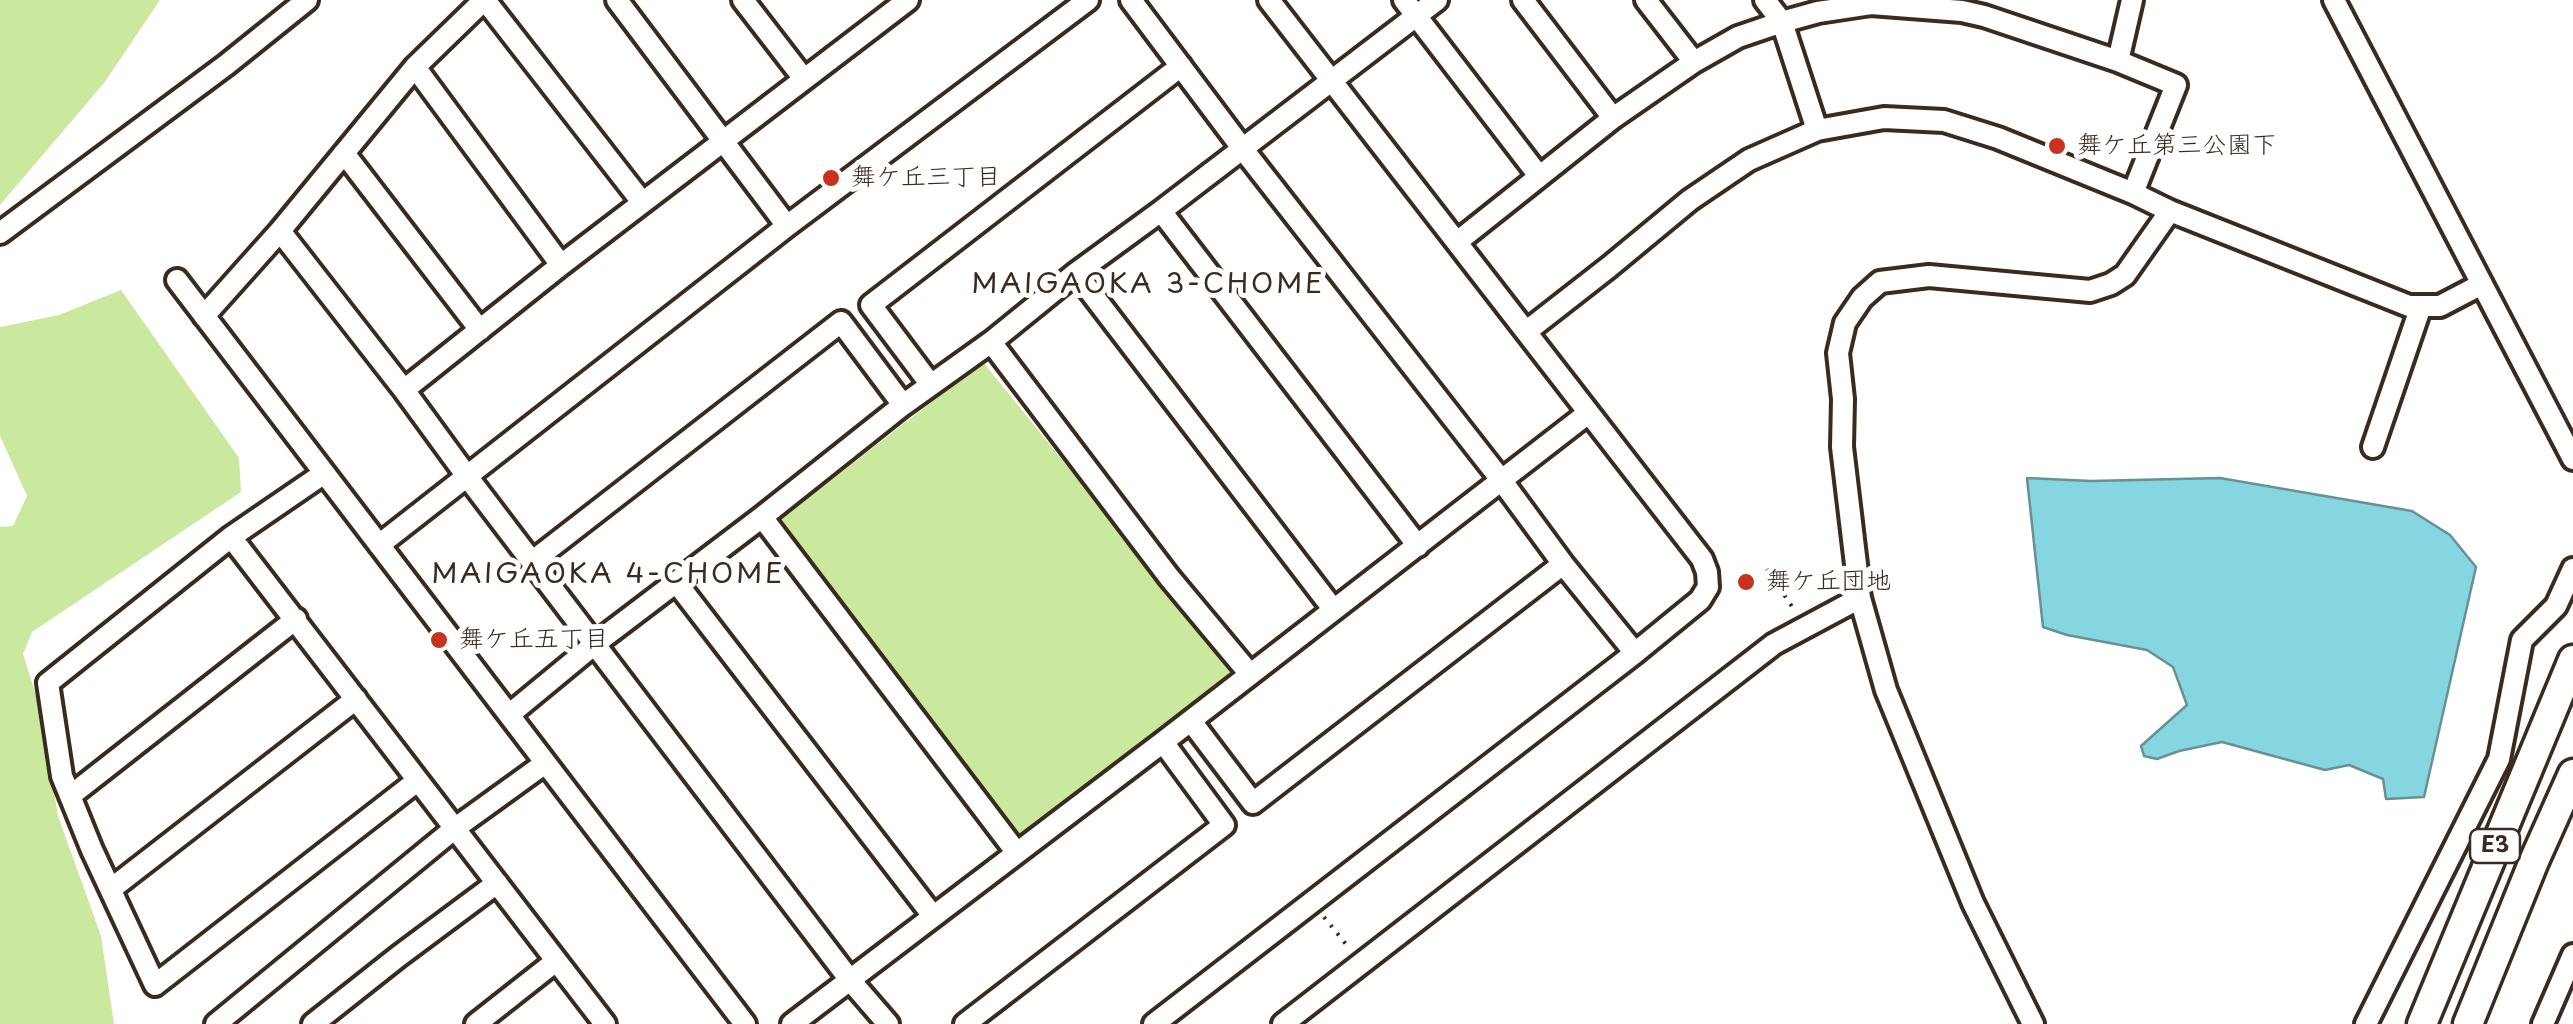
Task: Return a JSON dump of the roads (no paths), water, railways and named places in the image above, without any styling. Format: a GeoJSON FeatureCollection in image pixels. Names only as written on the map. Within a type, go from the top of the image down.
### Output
{"type":"FeatureCollection","features":[{"type":"Feature","properties":{"kind":"highway","name":"E3"},"geometry":{"type":"LineString","coordinates":[[2422,1024],[2571,664]]}},
{"type":"Feature","properties":{"kind":"highway","name":"E3"},"geometry":{"type":"LineString","coordinates":[[2468,1024],[2573,774]]}},
{"type":"Feature","properties":{"kind":"street"},"geometry":{"type":"LineString","coordinates":[[0,234],[226,66],[307,0]]}},
{"type":"Feature","properties":{"kind":"street"},"geometry":{"type":"LineString","coordinates":[[204,316],[416,67],[484,0],[642,202]]}},
{"type":"Feature","properties":{"kind":"street"},"geometry":{"type":"LineString","coordinates":[[617,0],[787,226]]}},
{"type":"Feature","properties":{"kind":"street"},"geometry":{"type":"LineString","coordinates":[[743,0],[804,79]]}},
{"type":"Feature","properties":{"kind":"street"},"geometry":{"type":"LineString","coordinates":[[404,390],[561,264],[804,79],[882,8],[908,0]]}},
{"type":"Feature","properties":{"kind":"street"},"geometry":{"type":"LineString","coordinates":[[379,545],[787,226],[1088,0]]}},
{"type":"Feature","properties":{"kind":"street"},"geometry":{"type":"LineString","coordinates":[[1131,0],[1634,653]]}},
{"type":"Feature","properties":{"kind":"street"},"geometry":{"type":"LineString","coordinates":[[1154,1024],[1634,653],[1700,600],[1708,587],[1708,572],[1702,559],[1269,0]]}},
{"type":"Feature","properties":{"kind":"street"},"geometry":{"type":"LineString","coordinates":[[510,714],[596,643],[1331,79],[1410,8],[1437,0]]}},
{"type":"Feature","properties":{"kind":"street"},"geometry":{"type":"LineString","coordinates":[[1523,0],[1613,118]]}},
{"type":"Feature","properties":{"kind":"street"},"geometry":{"type":"LineString","coordinates":[[1646,0],[1694,62]]}},
{"type":"Feature","properties":{"kind":"street"},"geometry":{"type":"LineString","coordinates":[[1765,0],[1782,22],[1818,130]]}},
{"type":"Feature","properties":{"kind":"street"},"geometry":{"type":"LineString","coordinates":[[2118,61],[2132,0]]}},
{"type":"Feature","properties":{"kind":"street"},"geometry":{"type":"LineString","coordinates":[[2334,0],[2482,284],[2567,426],[2573,459]]}},
{"type":"Feature","properties":{"kind":"street"},"geometry":{"type":"LineString","coordinates":[[1457,242],[1613,118],[1694,62],[1738,38],[1782,22],[1828,10],[1892,2],[1962,11],[1986,8],[2176,84],[2133,193]]}},
{"type":"Feature","properties":{"kind":"street"},"geometry":{"type":"LineString","coordinates":[[1410,8],[1539,176]]}},
{"type":"Feature","properties":{"kind":"street"},"geometry":{"type":"LineString","coordinates":[[931,385],[871,305],[1181,66]]}},
{"type":"Feature","properties":{"kind":"street"},"geometry":{"type":"LineString","coordinates":[[416,67],[561,264]]}},
{"type":"Feature","properties":{"kind":"street"},"geometry":{"type":"LineString","coordinates":[[1527,330],[1690,200],[1749,160],[1818,130],[1884,118],[1944,122],[1998,138],[2408,306],[2440,306],[2482,284]]}},
{"type":"Feature","properties":{"kind":"street"},"geometry":{"type":"LineString","coordinates":[[344,154],[480,330]]}},
{"type":"Feature","properties":{"kind":"street"},"geometry":{"type":"LineString","coordinates":[[1161,211],[1418,546]]}},
{"type":"Feature","properties":{"kind":"street"},"geometry":{"type":"LineString","coordinates":[[2033,1024],[1972,903],[1886,690],[1860,598],[1842,447],[1838,353],[1845,323],[1862,298],[1880,282],[1929,276],[2090,291],[2125,274],[2170,211]]}},
{"type":"Feature","properties":{"kind":"street"},"geometry":{"type":"LineString","coordinates":[[280,231],[850,980],[888,1024]]}},
{"type":"Feature","properties":{"kind":"street"},"geometry":{"type":"LineString","coordinates":[[1076,273],[1333,609]]}},
{"type":"Feature","properties":{"kind":"street"},"geometry":{"type":"LineString","coordinates":[[177,280],[744,1024]]}},
{"type":"Feature","properties":{"kind":"street"},"geometry":{"type":"LineString","coordinates":[[2372,447],[2421,306]]}},
{"type":"Feature","properties":{"kind":"street"},"geometry":{"type":"LineString","coordinates":[[534,561],[841,322],[904,405]]}},
{"type":"Feature","properties":{"kind":"street"},"geometry":{"type":"LineString","coordinates":[[991,342],[1168,578],[1249,673]]}},
{"type":"Feature","properties":{"kind":"street"},"geometry":{"type":"LineString","coordinates":[[792,1024],[1587,414]]}},
{"type":"Feature","properties":{"kind":"street"},"geometry":{"type":"LineString","coordinates":[[324,474],[231,537],[48,683],[62,776],[155,985],[416,780]]}},
{"type":"Feature","properties":{"kind":"street"},"geometry":{"type":"LineString","coordinates":[[762,518],[1017,853]]}},
{"type":"Feature","properties":{"kind":"street"},"geometry":{"type":"LineString","coordinates":[[231,537],[604,1024]]}},
{"type":"Feature","properties":{"kind":"street"},"geometry":{"type":"LineString","coordinates":[[1190,721],[1253,803],[1562,564]]}},
{"type":"Feature","properties":{"kind":"street"},"geometry":{"type":"LineString","coordinates":[[2366,1024],[2499,758],[2522,640],[2556,606],[2573,569]]}},
{"type":"Feature","properties":{"kind":"street"},"geometry":{"type":"LineString","coordinates":[[676,582],[933,916]]}},
{"type":"Feature","properties":{"kind":"street"},"geometry":{"type":"LineString","coordinates":[[1283,1024],[1774,644],[1860,598]]}},
{"type":"Feature","properties":{"kind":"street"},"geometry":{"type":"LineString","coordinates":[[70,796],[296,619]]}},
{"type":"Feature","properties":{"kind":"street"},"geometry":{"type":"LineString","coordinates":[[111,888],[356,700]]}},
{"type":"Feature","properties":{"kind":"street"},"geometry":{"type":"LineString","coordinates":[[965,1024],[1224,825],[1163,742]]}},
{"type":"Feature","properties":{"kind":"street"},"geometry":{"type":"LineString","coordinates":[[216,1024],[454,830],[544,764]]}},
{"type":"Feature","properties":{"kind":"street"},"geometry":{"type":"LineString","coordinates":[[312,1024],[497,884]]}},
{"type":"Feature","properties":{"kind":"street"},"geometry":{"type":"LineString","coordinates":[[2542,1024],[2573,955]]}},
{"type":"Feature","properties":{"kind":"street"},"geometry":{"type":"LineString","coordinates":[[476,1024],[556,961]]}},
{"type":"Feature","properties":{"kind":"water"},"geometry":{"type":"Polygon","coordinates":[[[2027,478],[2220,478],[2412,511],[2450,535],[2476,567],[2424,797],[2386,799],[2383,779],[2349,765],[2325,770],[2222,742],[2157,759],[2144,756],[2141,746],[2187,705],[2173,667],[2147,650],[2043,627],[2027,478]]]}},
{"type":"Feature","properties":{"kind":"place","name":"舞ケ丘第三公園下"},"geometry":{"type":"Point","coordinates":[2057,146]}},
{"type":"Feature","properties":{"kind":"place","name":"舞ケ丘三丁目"},"geometry":{"type":"Point","coordinates":[831,178]}},
{"type":"Feature","properties":{"kind":"place","name":"舞ケ丘団地"},"geometry":{"type":"Point","coordinates":[1746,582]}},
{"type":"Feature","properties":{"kind":"place","name":"舞ケ丘五丁目"},"geometry":{"type":"Point","coordinates":[439,640]}},
{"type":"Feature","properties":{"kind":"district","name":"MAIGAOKA 3-CHOME"},"geometry":{"type":"Point","coordinates":[1148,285]}},
{"type":"Feature","properties":{"kind":"district","name":"MAIGAOKA 4-CHOME"},"geometry":{"type":"Point","coordinates":[608,575]}}]}
